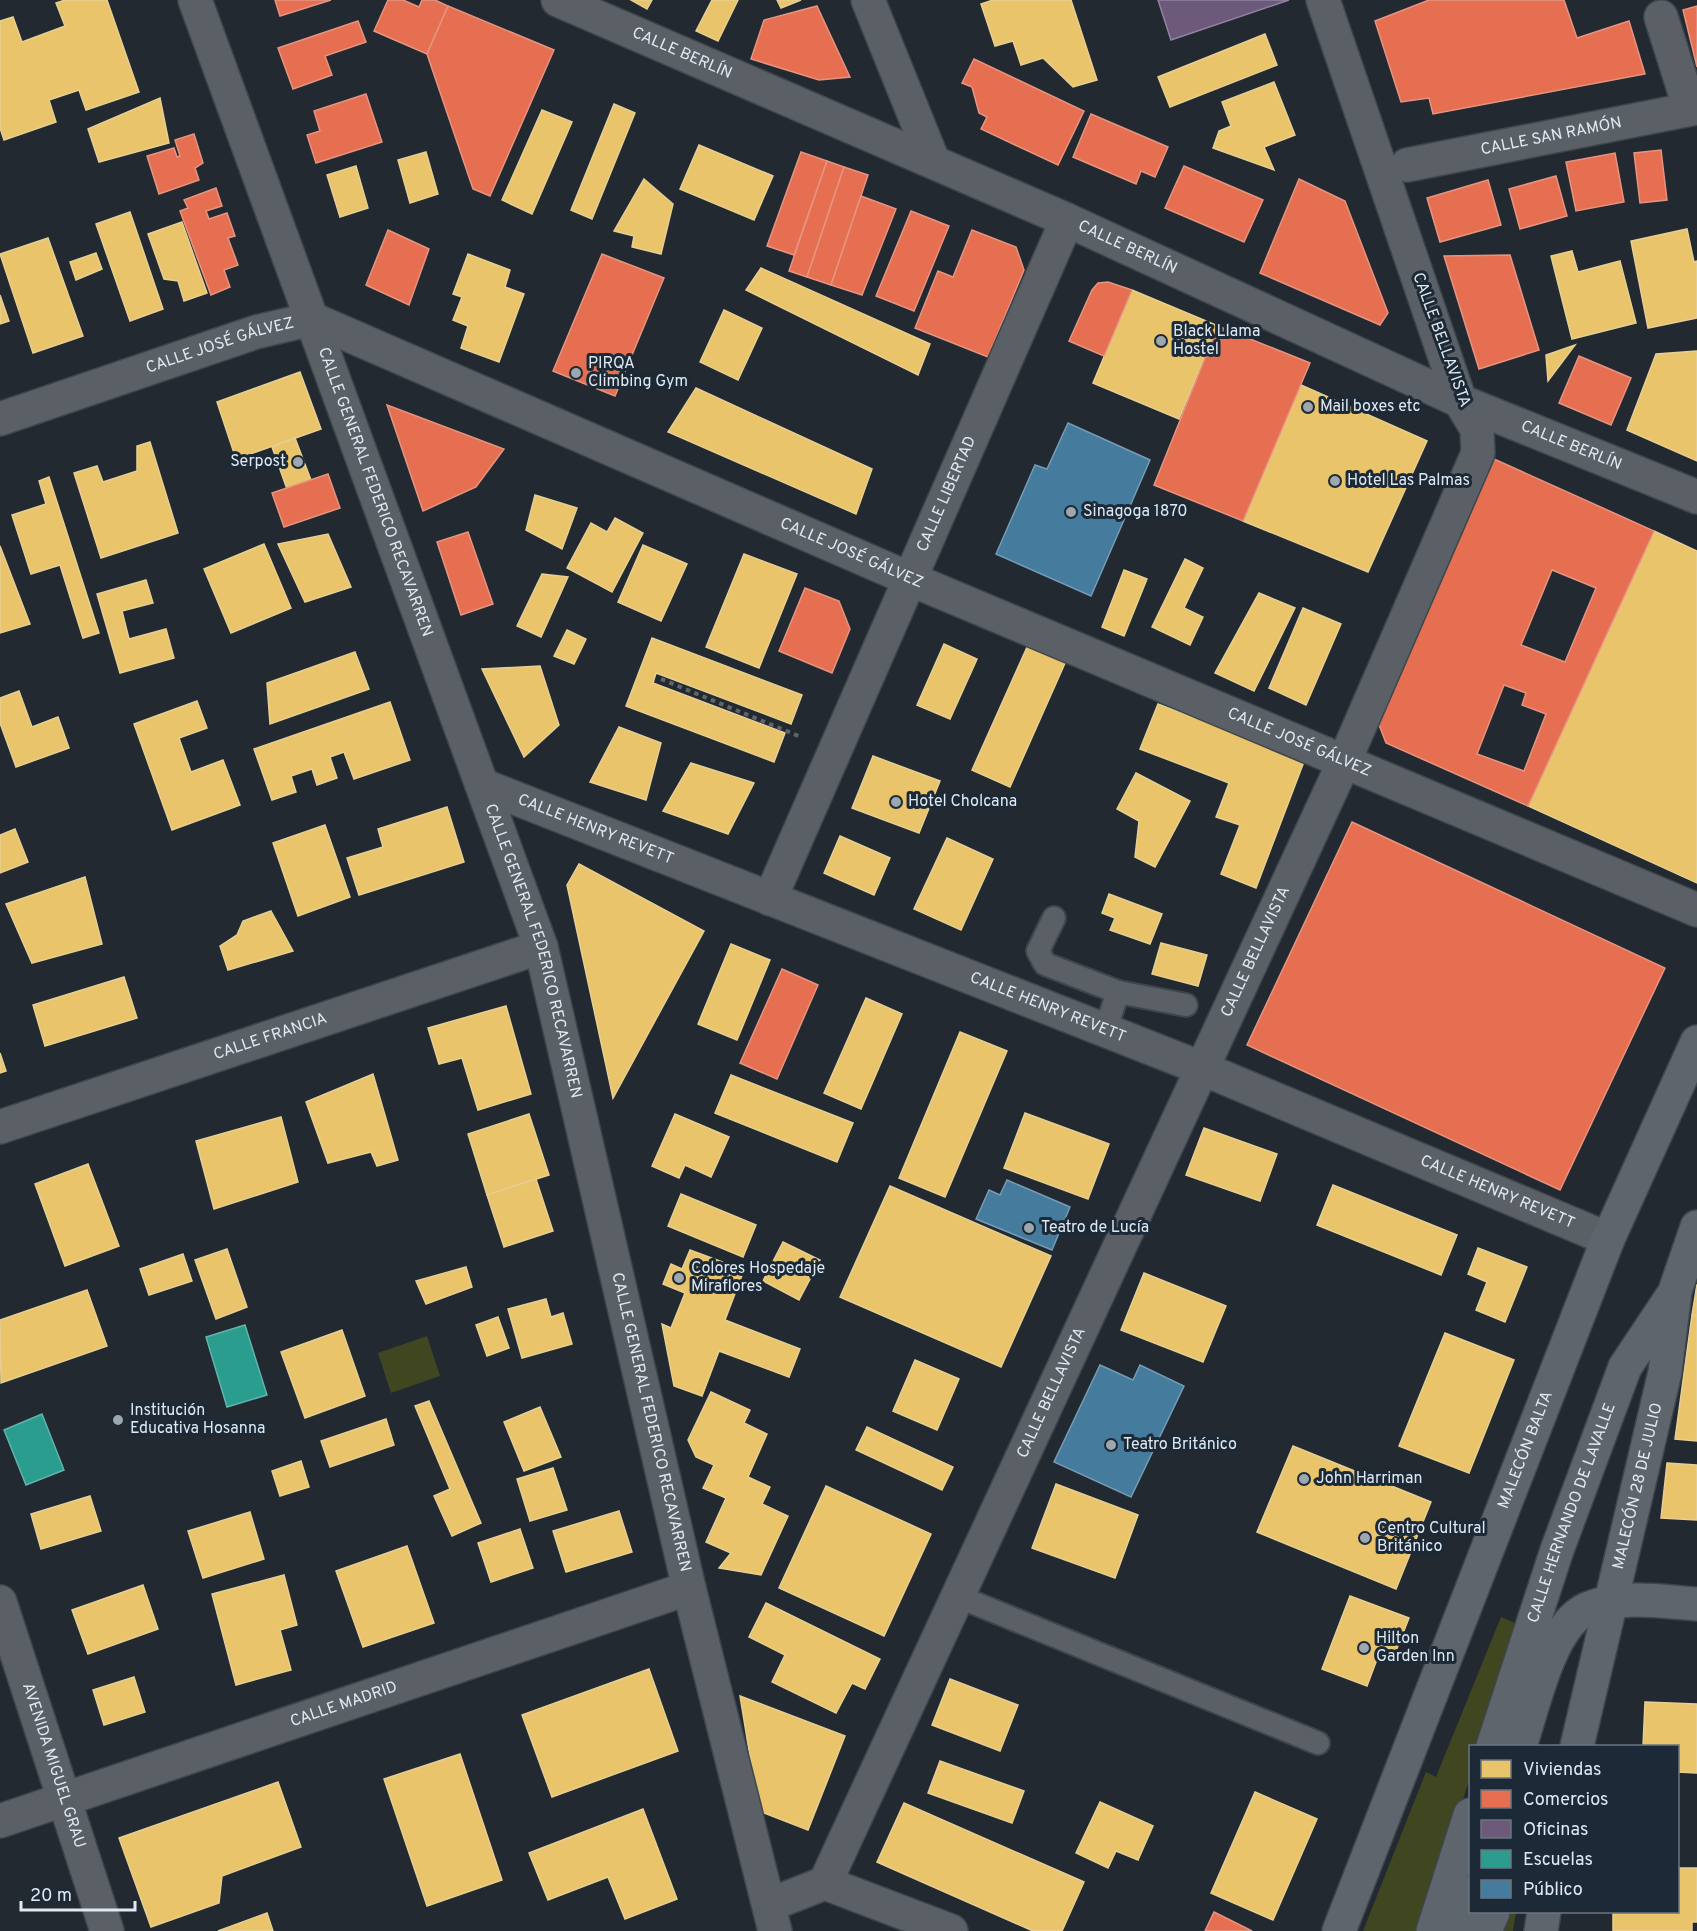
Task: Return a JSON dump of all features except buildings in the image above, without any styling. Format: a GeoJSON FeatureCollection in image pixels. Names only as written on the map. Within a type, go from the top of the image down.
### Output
{"type":"FeatureCollection","features":[{"type":"Feature","properties":{"kind":"main road","name":"MALECÓN BALTA"},"geometry":{"type":"LineString","coordinates":[[1339,1931],[1608,1239],[1697,1042]]}},
{"type":"Feature","properties":{"kind":"main road","name":"MALECÓN 28 DE JULIO"},"geometry":{"type":"LineString","coordinates":[[1577,1745],[1665,1372],[1676,1291],[1697,1227]]}},
{"type":"Feature","properties":{"kind":"main road","name":"CALLE HERNANDO DE LAVALLE"},"geometry":{"type":"LineString","coordinates":[[1492,1745],[1557,1550],[1625,1367],[1676,1291]]}},
{"type":"Feature","properties":{"kind":"main road","name":"CALLE HERNANDO DE LAVALLE"},"geometry":{"type":"LineString","coordinates":[[1520,1745],[1551,1653],[1561,1633],[1581,1612],[1609,1603],[1637,1601],[1697,1604]]}},
{"type":"Feature","properties":{"kind":"main road"},"geometry":{"type":"LineString","coordinates":[[1433,1931],[1469,1818]]}},
{"type":"Feature","properties":{"kind":"main road"},"geometry":{"type":"LineString","coordinates":[[1458,1931],[1469,1897]]}},
{"type":"Feature","properties":{"kind":"main road"},"geometry":{"type":"LineString","coordinates":[[1485,1931],[1492,1913]]}},
{"type":"Feature","properties":{"kind":"main road"},"geometry":{"type":"LineString","coordinates":[[1541,1931],[1544,1913]]}},
{"type":"Feature","properties":{"kind":"street","name":"CALLE GENERAL FEDERICO RECAVARREN"},"geometry":{"type":"LineString","coordinates":[[195,0],[541,947],[689,1588],[772,1918]]}},
{"type":"Feature","properties":{"kind":"street","name":"CALLE BERLÍN"},"geometry":{"type":"LineString","coordinates":[[558,0],[1067,220],[1460,401],[1697,496]]}},
{"type":"Feature","properties":{"kind":"street"},"geometry":{"type":"LineString","coordinates":[[868,0],[933,161]]}},
{"type":"Feature","properties":{"kind":"street","name":"CALLE BELLAVISTA"},"geometry":{"type":"LineString","coordinates":[[825,1883],[1344,762],[1478,453],[1477,429],[1460,401],[1323,0]]}},
{"type":"Feature","properties":{"kind":"street"},"geometry":{"type":"LineString","coordinates":[[1662,17],[1694,109]]}},
{"type":"Feature","properties":{"kind":"street","name":"CALLE SAN RAMÓN"},"geometry":{"type":"LineString","coordinates":[[1407,165],[1694,109]]}},
{"type":"Feature","properties":{"kind":"street","name":"CALLE LIBERTAD"},"geometry":{"type":"LineString","coordinates":[[770,899],[1067,220]]}},
{"type":"Feature","properties":{"kind":"street","name":"CALLE JOSÉ GÁLVEZ"},"geometry":{"type":"LineString","coordinates":[[0,419],[256,332],[312,319],[910,579],[1697,910]]}},
{"type":"Feature","properties":{"kind":"street","name":"CALLE HENRY REVETT"},"geometry":{"type":"LineString","coordinates":[[482,785],[1201,1068],[1608,1239]]}},
{"type":"Feature","properties":{"kind":"street","name":"CALLE FRANCIA"},"geometry":{"type":"LineString","coordinates":[[0,1127],[541,947]]}},
{"type":"Feature","properties":{"kind":"street","name":"CALLE MADRID"},"geometry":{"type":"LineString","coordinates":[[0,1821],[689,1588]]}},
{"type":"Feature","properties":{"kind":"street","name":"AVENIDA MIGUEL GRAU"},"geometry":{"type":"LineString","coordinates":[[0,1602],[106,1931]]}},
{"type":"Feature","properties":{"kind":"street"},"geometry":{"type":"LineString","coordinates":[[772,1918],[825,1883],[951,1931]]}},
{"type":"Feature","properties":{"kind":"lane"},"geometry":{"type":"LineString","coordinates":[[1054,918],[1038,951],[1045,964],[1118,992],[1186,1005]]}},
{"type":"Feature","properties":{"kind":"lane"},"geometry":{"type":"LineString","coordinates":[[1105,1031],[1118,992]]}},
{"type":"Feature","properties":{"kind":"lane"},"geometry":{"type":"LineString","coordinates":[[957,1596],[1318,1743]]}},
{"type":"Feature","properties":{"kind":"path"},"geometry":{"type":"LineString","coordinates":[[661,679],[835,751]]}},
{"type":"Feature","properties":{"kind":"green space"},"geometry":{"type":"Polygon","coordinates":[[[427,1336],[440,1376],[391,1393],[378,1353],[427,1336]]]}},
{"type":"Feature","properties":{"kind":"green space"},"geometry":{"type":"Polygon","coordinates":[[[1501,1617],[1522,1626],[1481,1745],[1469,1745],[1469,1781],[1419,1931],[1363,1931],[1426,1772],[1436,1777],[1501,1617]]]}},
{"type":"Feature","properties":{"kind":"green space"},"geometry":{"type":"Polygon","coordinates":[[[1497,1913],[1516,1913],[1513,1931],[1491,1931],[1497,1913]]]}},
{"type":"Feature","properties":{"kind":"place","name":"Black Llama Hostel"},"geometry":{"type":"Point","coordinates":[1161,341]}},
{"type":"Feature","properties":{"kind":"place","name":"PIRQA Climbing Gym"},"geometry":{"type":"Point","coordinates":[576,373]}},
{"type":"Feature","properties":{"kind":"place","name":"Mail boxes etc"},"geometry":{"type":"Point","coordinates":[1308,407]}},
{"type":"Feature","properties":{"kind":"place","name":"Serpost"},"geometry":{"type":"Point","coordinates":[298,462]}},
{"type":"Feature","properties":{"kind":"place","name":"Hotel Las Palmas"},"geometry":{"type":"Point","coordinates":[1335,481]}},
{"type":"Feature","properties":{"kind":"place","name":"Sinagoga 1870"},"geometry":{"type":"Point","coordinates":[1071,512]}},
{"type":"Feature","properties":{"kind":"place","name":"Hotel Cholcana"},"geometry":{"type":"Point","coordinates":[896,802]}},
{"type":"Feature","properties":{"kind":"place","name":"Teatro de Lucía"},"geometry":{"type":"Point","coordinates":[1029,1228]}},
{"type":"Feature","properties":{"kind":"place","name":"Colores Hospedaje Miraflores"},"geometry":{"type":"Point","coordinates":[679,1278]}},
{"type":"Feature","properties":{"kind":"place","name":"Institución Educativa Hosanna"},"geometry":{"type":"Point","coordinates":[118,1420]}},
{"type":"Feature","properties":{"kind":"place","name":"Teatro Británico"},"geometry":{"type":"Point","coordinates":[1111,1445]}},
{"type":"Feature","properties":{"kind":"place","name":"John Harriman"},"geometry":{"type":"Point","coordinates":[1304,1479]}},
{"type":"Feature","properties":{"kind":"place","name":"Centro Cultural Británico"},"geometry":{"type":"Point","coordinates":[1365,1538]}},
{"type":"Feature","properties":{"kind":"place","name":"Hilton Garden Inn"},"geometry":{"type":"Point","coordinates":[1364,1648]}}]}
